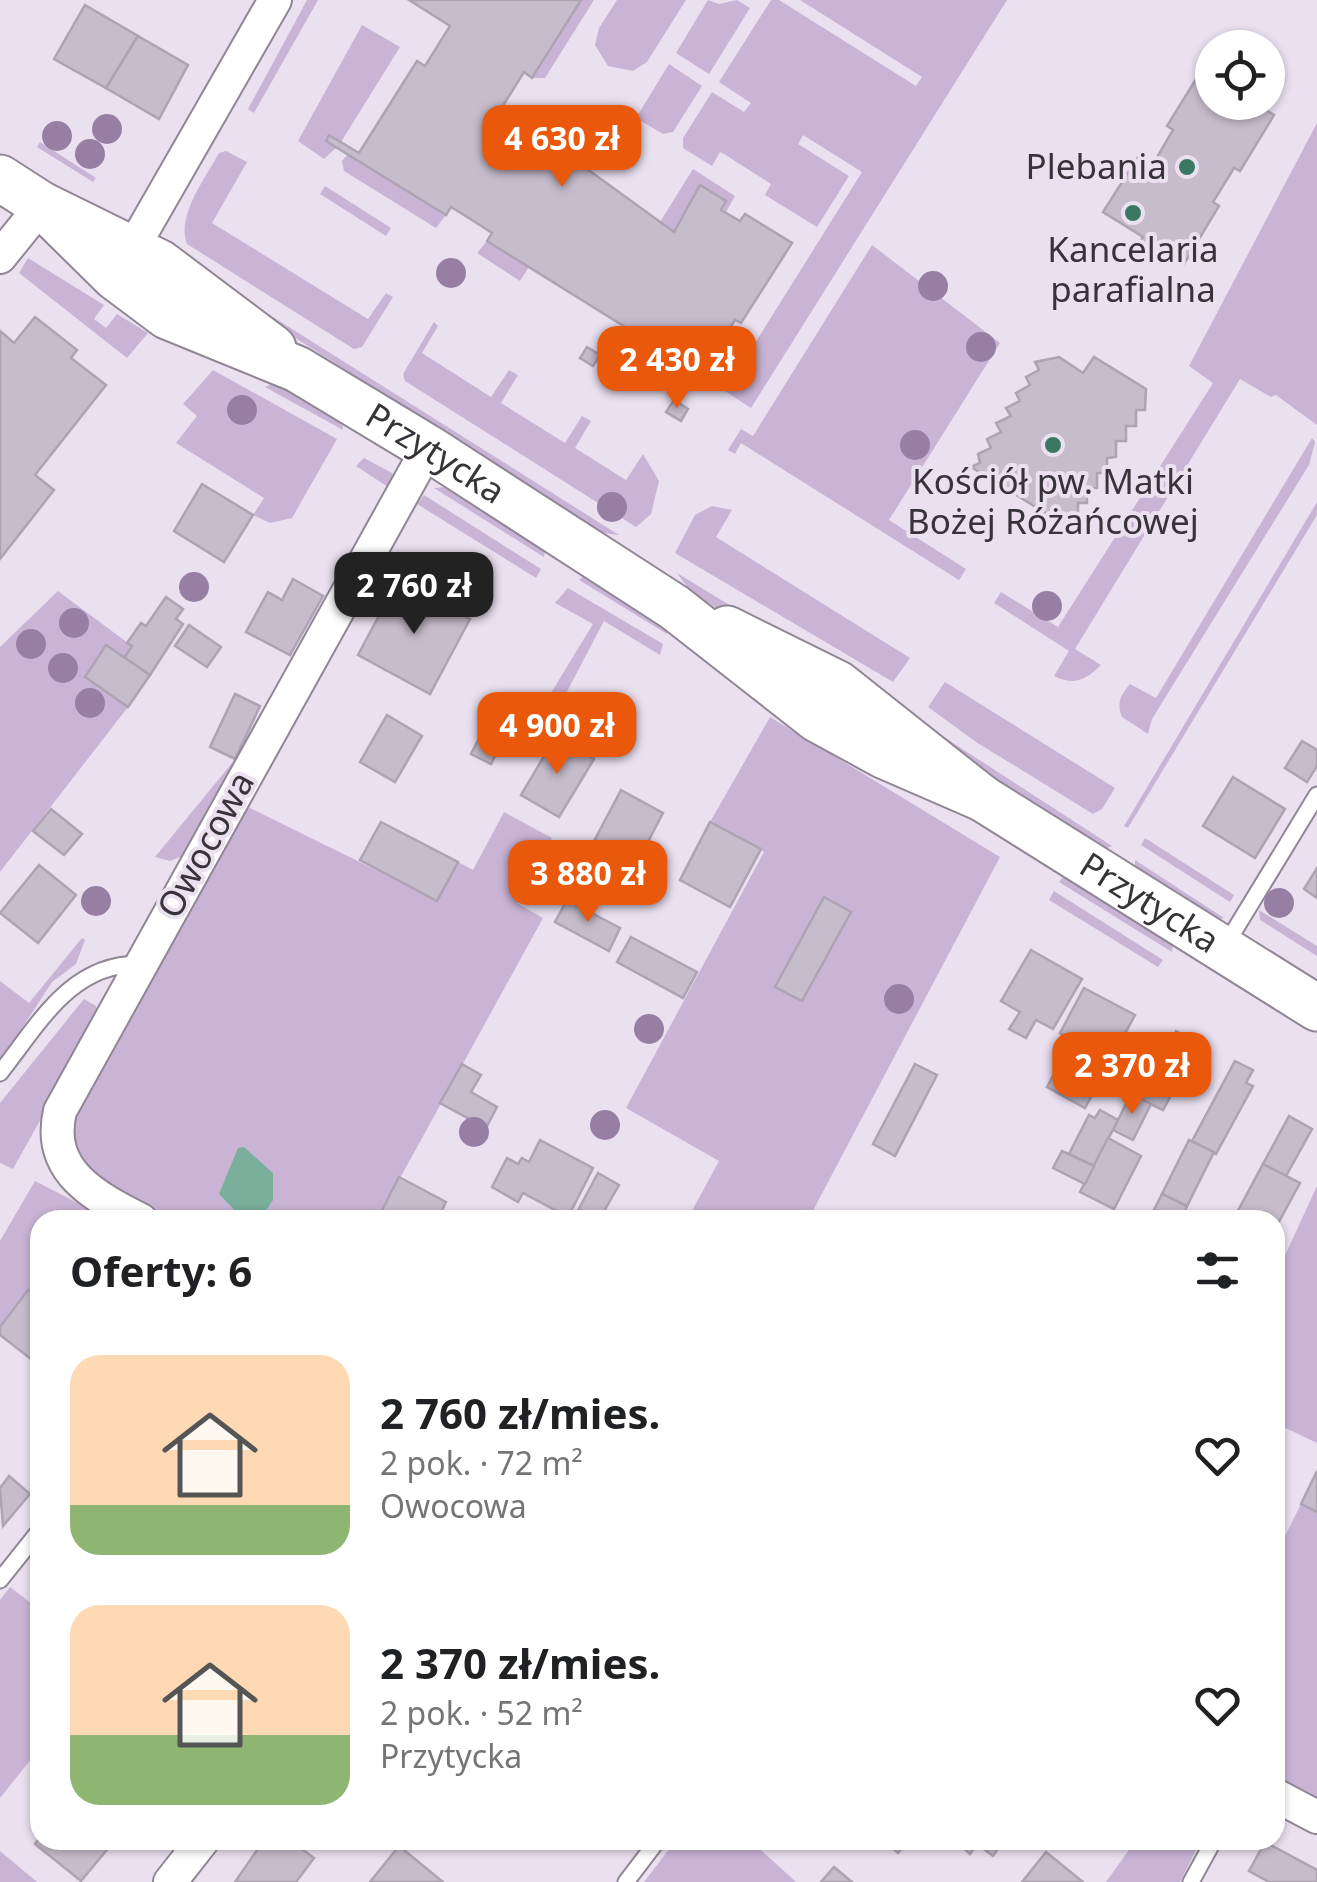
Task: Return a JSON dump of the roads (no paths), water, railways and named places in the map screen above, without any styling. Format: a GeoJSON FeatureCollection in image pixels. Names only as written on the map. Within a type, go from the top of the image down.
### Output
{"type":"FeatureCollection","features":[{"type":"Feature","properties":{"kind":"main road","name":"Przytycka"},"geometry":{"type":"LineString","coordinates":[[0,178],[124,262],[229,310],[297,369],[674,606],[772,648],[838,684],[982,798],[1317,1008]]}},
{"type":"Feature","properties":{"kind":"street"},"geometry":{"type":"LineString","coordinates":[[124,262],[275,0]]}},
{"type":"Feature","properties":{"kind":"street"},"geometry":{"type":"LineString","coordinates":[[0,257],[42,205]]}},
{"type":"Feature","properties":{"kind":"street","name":"Owocowa"},"geometry":{"type":"LineString","coordinates":[[124,1210],[78,1183],[56,1142],[67,1094],[428,448]]}},
{"type":"Feature","properties":{"kind":"street"},"geometry":{"type":"LineString","coordinates":[[1285,1800],[1317,1817]]}},
{"type":"Feature","properties":{"kind":"street"},"geometry":{"type":"LineString","coordinates":[[170,1882],[195,1850]]}},
{"type":"Feature","properties":{"kind":"lane"},"geometry":{"type":"LineString","coordinates":[[1223,950],[1317,795]]}},
{"type":"Feature","properties":{"kind":"lane"},"geometry":{"type":"LineString","coordinates":[[0,1073],[78,980],[114,964],[140,964]]}},
{"type":"Feature","properties":{"kind":"lane"},"geometry":{"type":"LineString","coordinates":[[0,1580],[30,1542]]}},
{"type":"Feature","properties":{"kind":"lane"},"geometry":{"type":"LineString","coordinates":[[626,1882],[650,1850]]}},
{"type":"Feature","properties":{"kind":"lane"},"geometry":{"type":"LineString","coordinates":[[1191,1882],[1209,1850]]}},
{"type":"Feature","properties":{"kind":"place","name":"Plebania"},"geometry":{"type":"Point","coordinates":[1187,167]}},
{"type":"Feature","properties":{"kind":"place","name":"Kancelaria parafialna"},"geometry":{"type":"Point","coordinates":[1133,213]}},
{"type":"Feature","properties":{"kind":"place","name":"Kościół pw. Matki Bożej Różańcowej"},"geometry":{"type":"Point","coordinates":[1053,445]}}]}
